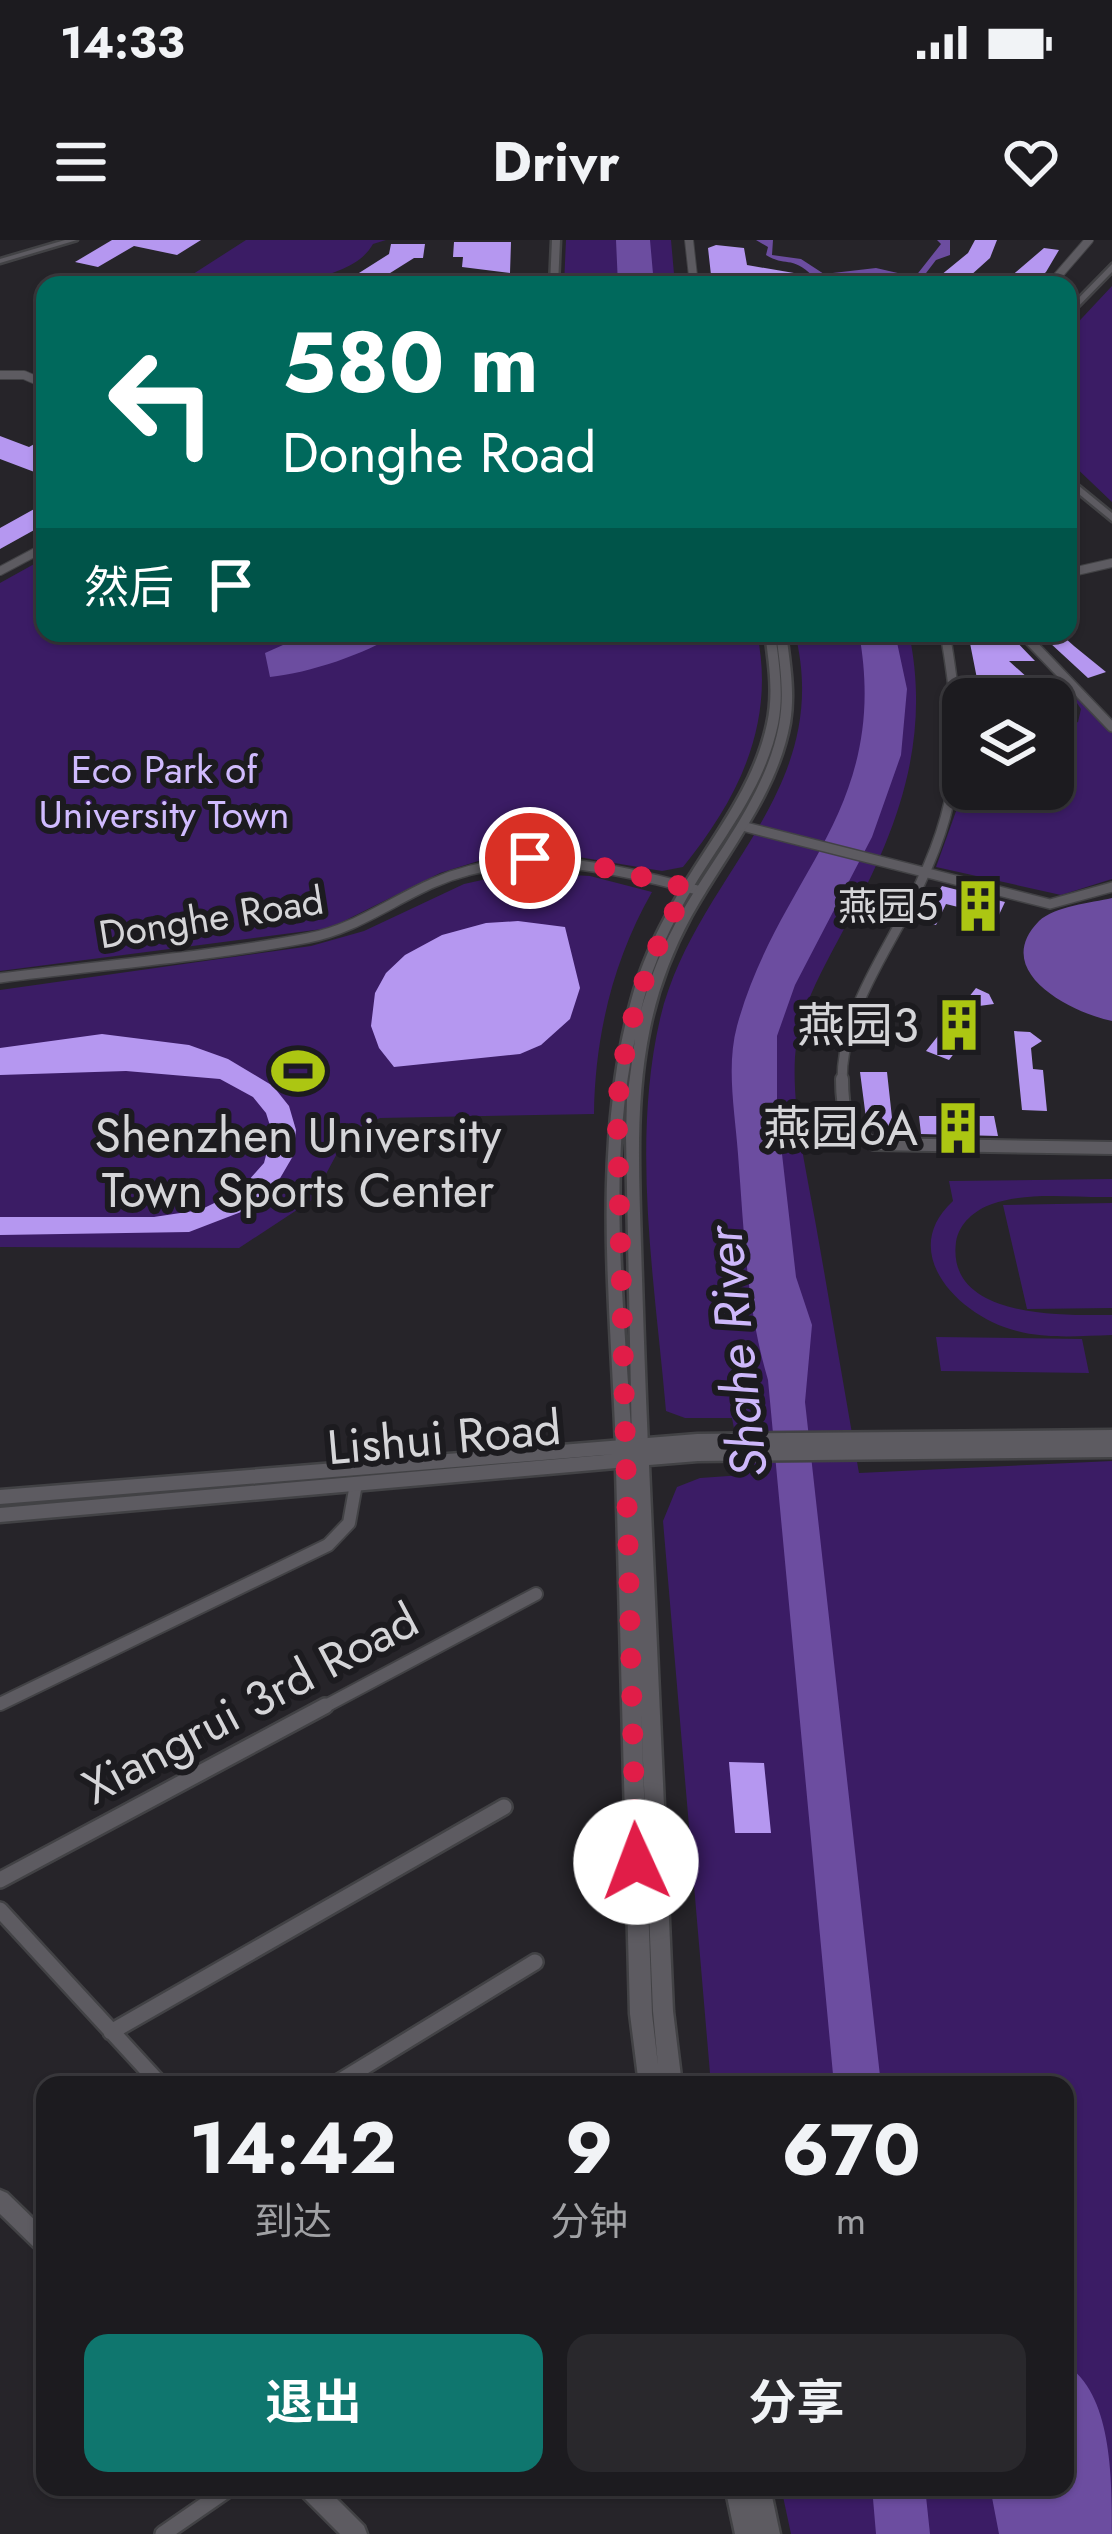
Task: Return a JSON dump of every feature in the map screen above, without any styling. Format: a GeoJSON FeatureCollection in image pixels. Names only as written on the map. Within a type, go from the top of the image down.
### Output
{"type":"FeatureCollection","features":[{"type":"Feature","properties":{"kind":"main road"},"geometry":{"type":"LineString","coordinates":[[1077,304],[1112,267]]}},
{"type":"Feature","properties":{"kind":"main road"},"geometry":{"type":"LineString","coordinates":[[1077,314],[1112,277]]}},
{"type":"Feature","properties":{"kind":"main road"},"geometry":{"type":"LineString","coordinates":[[1077,492],[1112,522]]}},
{"type":"Feature","properties":{"kind":"main road","name":"Lishui Road"},"geometry":{"type":"LineString","coordinates":[[0,1497],[698,1447],[1112,1437]]}},
{"type":"Feature","properties":{"kind":"main road","name":"Lishui Road"},"geometry":{"type":"LineString","coordinates":[[855,1443],[1112,1450]]}},
{"type":"Feature","properties":{"kind":"main road"},"geometry":{"type":"LineString","coordinates":[[632,1453],[638,1950],[649,2076]]}},
{"type":"Feature","properties":{"kind":"main road"},"geometry":{"type":"LineString","coordinates":[[632,1453],[670,2076]]}},
{"type":"Feature","properties":{"kind":"main road","name":"Lishui Road"},"geometry":{"type":"LineString","coordinates":[[0,1514],[356,1484],[632,1453]]}},
{"type":"Feature","properties":{"kind":"main road"},"geometry":{"type":"LineString","coordinates":[[738,2496],[747,2534]]}},
{"type":"Feature","properties":{"kind":"main road"},"geometry":{"type":"LineString","coordinates":[[760,2496],[768,2534]]}},
{"type":"Feature","properties":{"kind":"street"},"geometry":{"type":"LineString","coordinates":[[0,259],[62,240]]}},
{"type":"Feature","properties":{"kind":"street"},"geometry":{"type":"LineString","coordinates":[[0,259],[73,240]]}},
{"type":"Feature","properties":{"kind":"street"},"geometry":{"type":"LineString","coordinates":[[554,276],[556,240]]}},
{"type":"Feature","properties":{"kind":"street"},"geometry":{"type":"LineString","coordinates":[[689,240],[693,276]]}},
{"type":"Feature","properties":{"kind":"street"},"geometry":{"type":"LineString","coordinates":[[1059,276],[1089,240]]}},
{"type":"Feature","properties":{"kind":"street"},"geometry":{"type":"LineString","coordinates":[[0,376],[24,375],[36,380]]}},
{"type":"Feature","properties":{"kind":"street"},"geometry":{"type":"LineString","coordinates":[[0,567],[36,549]]}},
{"type":"Feature","properties":{"kind":"street"},"geometry":{"type":"LineString","coordinates":[[1077,572],[1112,563]]}},
{"type":"Feature","properties":{"kind":"street"},"geometry":{"type":"LineString","coordinates":[[1092,568],[1112,580]]}},
{"type":"Feature","properties":{"kind":"street"},"geometry":{"type":"LineString","coordinates":[[632,1453],[616,1162],[620,1081],[647,968],[750,792],[768,751],[777,698],[771,642]]}},
{"type":"Feature","properties":{"kind":"street"},"geometry":{"type":"LineString","coordinates":[[695,890],[742,826],[771,775],[782,739],[788,685],[782,642]]}},
{"type":"Feature","properties":{"kind":"street"},"geometry":{"type":"LineString","coordinates":[[947,642],[962,734],[950,805],[925,870],[857,994],[839,1064],[842,1109],[852,1133],[884,1146],[1112,1148]]}},
{"type":"Feature","properties":{"kind":"street"},"geometry":{"type":"LineString","coordinates":[[1031,642],[1112,728]]}},
{"type":"Feature","properties":{"kind":"street"},"geometry":{"type":"LineString","coordinates":[[742,826],[1050,904],[1112,887]]}},
{"type":"Feature","properties":{"kind":"street","name":"Donghe Road"},"geometry":{"type":"LineString","coordinates":[[0,978],[336,932],[442,880],[496,861],[543,857],[577,861],[695,890]]}},
{"type":"Feature","properties":{"kind":"street"},"geometry":{"type":"LineString","coordinates":[[0,1704],[328,1545],[349,1523],[356,1484]]}},
{"type":"Feature","properties":{"kind":"street","name":"Xiangrui 3rd Road"},"geometry":{"type":"LineString","coordinates":[[0,1880],[536,1594]]}},
{"type":"Feature","properties":{"kind":"street"},"geometry":{"type":"LineString","coordinates":[[111,2032],[504,1807]]}},
{"type":"Feature","properties":{"kind":"street"},"geometry":{"type":"LineString","coordinates":[[0,1910],[153,2076]]}},
{"type":"Feature","properties":{"kind":"street"},"geometry":{"type":"LineString","coordinates":[[349,2076],[535,1961]]}},
{"type":"Feature","properties":{"kind":"street"},"geometry":{"type":"LineString","coordinates":[[2,2207],[36,2236]]}},
{"type":"Feature","properties":{"kind":"street"},"geometry":{"type":"LineString","coordinates":[[163,2534],[218,2496]]}},
{"type":"Feature","properties":{"kind":"street"},"geometry":{"type":"LineString","coordinates":[[317,2496],[356,2534]]}},
{"type":"Feature","properties":{"kind":"green space"},"geometry":{"type":"Polygon","coordinates":[[[246,240],[386,240],[373,244],[353,264],[324,276],[190,276],[246,240]]]}},
{"type":"Feature","properties":{"kind":"green space"},"geometry":{"type":"Polygon","coordinates":[[[566,240],[671,240],[674,276],[564,276],[566,240]]]}},
{"type":"Feature","properties":{"kind":"green space"},"geometry":{"type":"Polygon","coordinates":[[[1112,286],[1112,502],[1077,469],[1077,323],[1112,286]]]}},
{"type":"Feature","properties":{"kind":"green space","name":"Eco Park of University Town"},"geometry":{"type":"Polygon","coordinates":[[[36,563],[36,642],[758,642],[762,666],[756,729],[736,787],[683,867],[662,871],[549,852],[488,858],[440,873],[330,928],[0,971],[0,583],[36,563]]]}},
{"type":"Feature","properties":{"kind":"green space"},"geometry":{"type":"Polygon","coordinates":[[[796,642],[910,642],[916,712],[905,787],[863,894],[813,990],[795,1057],[800,1139],[859,1473],[1112,1461],[1112,2534],[791,2534],[783,2496],[1074,2496],[1074,2076],[710,2076],[663,1521],[677,1487],[700,1478],[743,1475],[732,1418],[685,1418],[666,1411],[648,1215],[647,1116],[660,1019],[677,968],[779,788],[796,741],[802,690],[796,642]]]}},
{"type":"Feature","properties":{"kind":"green space"},"geometry":{"type":"Polygon","coordinates":[[[1080,699],[1112,732],[1112,879],[1061,895],[936,867],[956,810],[1074,810],[1074,724],[1081,709],[1075,700],[1080,699]]]}},
{"type":"Feature","properties":{"kind":"green space","name":"Shenzhen University Town Sports Center"},"geometry":{"type":"Polygon","coordinates":[[[518,872],[590,876],[652,892],[627,944],[609,999],[594,1114],[380,1118],[348,1133],[312,1200],[239,1248],[0,1247],[0,990],[311,946],[364,931],[464,884],[518,872]]]}},
{"type":"Feature","properties":{"kind":"green space"},"geometry":{"type":"Polygon","coordinates":[[[1112,1179],[1112,1197],[1036,1196],[992,1204],[969,1218],[956,1242],[958,1268],[970,1286],[989,1299],[1040,1312],[1112,1315],[1112,1335],[1017,1331],[975,1312],[942,1280],[931,1241],[937,1221],[953,1201],[949,1181],[1112,1179]]]}},
{"type":"Feature","properties":{"kind":"green space"},"geometry":{"type":"Polygon","coordinates":[[[1112,1203],[1112,1308],[1027,1309],[1003,1205],[1112,1203]]]}},
{"type":"Feature","properties":{"kind":"green space"},"geometry":{"type":"Polygon","coordinates":[[[936,1337],[1082,1339],[1089,1373],[941,1371],[936,1337]]]}},
{"type":"Feature","properties":{"kind":"shaded area"},"geometry":{"type":"Polygon","coordinates":[[[616,240],[650,240],[653,276],[618,276],[616,240]]]}},
{"type":"Feature","properties":{"kind":"shaded area"},"geometry":{"type":"Polygon","coordinates":[[[756,240],[773,240],[772,255],[801,259],[824,274],[876,268],[911,276],[813,276],[766,255],[768,247],[756,240]]]}},
{"type":"Feature","properties":{"kind":"shaded area"},"geometry":{"type":"Polygon","coordinates":[[[937,240],[950,240],[950,255],[936,260],[924,276],[916,276],[941,244],[937,240]]]}},
{"type":"Feature","properties":{"kind":"shaded area"},"geometry":{"type":"Polygon","coordinates":[[[290,642],[381,642],[337,661],[270,677],[265,653],[290,642]]]}},
{"type":"Feature","properties":{"kind":"shaded area"},"geometry":{"type":"Polygon","coordinates":[[[860,642],[897,642],[907,689],[901,755],[872,837],[795,985],[777,1036],[777,1110],[796,1277],[812,1325],[805,1402],[880,2076],[833,2076],[768,1380],[747,1268],[732,1073],[737,1026],[755,973],[845,796],[859,749],[865,695],[860,642]]]}},
{"type":"Feature","properties":{"kind":"shaded area"},"geometry":{"type":"Polygon","coordinates":[[[1112,898],[1112,1021],[1077,1009],[1042,987],[1024,957],[1026,940],[1046,916],[1112,898]]]}},
{"type":"Feature","properties":{"kind":"shaded area"},"geometry":{"type":"Polygon","coordinates":[[[1074,2371],[1101,2416],[1110,2463],[1112,2534],[999,2534],[992,2496],[1074,2496],[1074,2371]]]}},
{"type":"Feature","properties":{"kind":"shaded area"},"geometry":{"type":"Polygon","coordinates":[[[873,2496],[926,2496],[930,2534],[876,2534],[873,2496]]]}},
{"type":"Feature","properties":{"kind":"building"},"geometry":{"type":"Polygon","coordinates":[[[112,240],[201,240],[177,255],[134,246],[98,267],[75,262],[112,240]]]}},
{"type":"Feature","properties":{"kind":"building"},"geometry":{"type":"Polygon","coordinates":[[[975,240],[997,240],[990,258],[970,276],[940,276],[968,253],[975,240]]]}},
{"type":"Feature","properties":{"kind":"building"},"geometry":{"type":"Polygon","coordinates":[[[454,242],[511,242],[510,273],[462,267],[463,257],[453,257],[454,242]]]}},
{"type":"Feature","properties":{"kind":"building"},"geometry":{"type":"Polygon","coordinates":[[[391,244],[425,244],[423,258],[414,258],[385,276],[354,276],[389,254],[391,244]]]}},
{"type":"Feature","properties":{"kind":"building"},"geometry":{"type":"Polygon","coordinates":[[[708,248],[744,248],[747,265],[811,276],[713,276],[708,248]]]}},
{"type":"Feature","properties":{"kind":"building"},"geometry":{"type":"Polygon","coordinates":[[[1044,248],[1059,250],[1041,276],[1011,276],[1044,248]]]}},
{"type":"Feature","properties":{"kind":"building"},"geometry":{"type":"Polygon","coordinates":[[[0,436],[29,447],[36,443],[36,473],[0,459],[0,436]]]}},
{"type":"Feature","properties":{"kind":"building"},"geometry":{"type":"Polygon","coordinates":[[[36,508],[36,529],[0,549],[0,528],[36,508]]]}},
{"type":"Feature","properties":{"kind":"building"},"geometry":{"type":"Polygon","coordinates":[[[970,642],[1017,642],[1035,661],[1009,661],[1028,678],[977,678],[970,642]]]}},
{"type":"Feature","properties":{"kind":"building"},"geometry":{"type":"Polygon","coordinates":[[[1049,642],[1070,642],[1106,672],[1088,678],[1049,642]]]}},
{"type":"Feature","properties":{"kind":"building","name":"燕园5"},"geometry":{"type":"Polygon","coordinates":[[[942,886],[1005,902],[998,917],[946,904],[936,925],[913,919],[928,889],[938,892],[942,886]]]}},
{"type":"Feature","properties":{"kind":"building"},"geometry":{"type":"Polygon","coordinates":[[[518,921],[565,927],[580,988],[570,1019],[541,1045],[520,1054],[394,1067],[379,1048],[371,1026],[375,993],[386,973],[405,955],[442,935],[486,923],[518,921]]]}},
{"type":"Feature","properties":{"kind":"building","name":"燕园3"},"geometry":{"type":"Polygon","coordinates":[[[976,988],[989,994],[994,1004],[979,1006],[966,1023],[974,1027],[949,1060],[926,1051],[976,988]]]}},
{"type":"Feature","properties":{"kind":"building"},"geometry":{"type":"Polygon","coordinates":[[[1014,1031],[1030,1032],[1042,1041],[1031,1048],[1033,1069],[1043,1070],[1047,1111],[1022,1110],[1014,1031]]]}},
{"type":"Feature","properties":{"kind":"building"},"geometry":{"type":"Polygon","coordinates":[[[102,1034],[189,1045],[228,1059],[273,1086],[289,1106],[296,1130],[293,1156],[279,1180],[241,1212],[189,1232],[0,1235],[0,1217],[154,1217],[200,1210],[239,1191],[264,1163],[272,1132],[266,1113],[253,1097],[220,1079],[126,1071],[0,1075],[0,1048],[102,1034]]]}},
{"type":"Feature","properties":{"kind":"building"},"geometry":{"type":"Polygon","coordinates":[[[860,1072],[887,1072],[893,1127],[867,1126],[860,1072]]]}},
{"type":"Feature","properties":{"kind":"building","name":"燕园6A"},"geometry":{"type":"Polygon","coordinates":[[[919,1116],[994,1116],[998,1136],[921,1134],[919,1116]]]}},
{"type":"Feature","properties":{"kind":"building"},"geometry":{"type":"Polygon","coordinates":[[[729,1762],[764,1763],[771,1833],[735,1833],[729,1762]]]}},
{"type":"Feature","properties":{"kind":"place","name":"燕园5"},"geometry":{"type":"Point","coordinates":[978,906]}},
{"type":"Feature","properties":{"kind":"place","name":"燕园3"},"geometry":{"type":"Point","coordinates":[959,1025]}},
{"type":"Feature","properties":{"kind":"place","name":"Shenzhen University Town Sports Center"},"geometry":{"type":"Point","coordinates":[298,1071]}},
{"type":"Feature","properties":{"kind":"place","name":"燕园6A"},"geometry":{"type":"Point","coordinates":[958,1128]}},
{"type":"Feature","properties":{"kind":"route"},"geometry":{"type":"LineString","coordinates":[[530,858],[577,861],[688,888],[647,968],[624,1055],[617,1108],[636,1862]]}},
{"type":"Feature","properties":{"kind":"water label","name":"Shahe River"},"geometry":{"type":"Point","coordinates":[736,1352]}}]}
